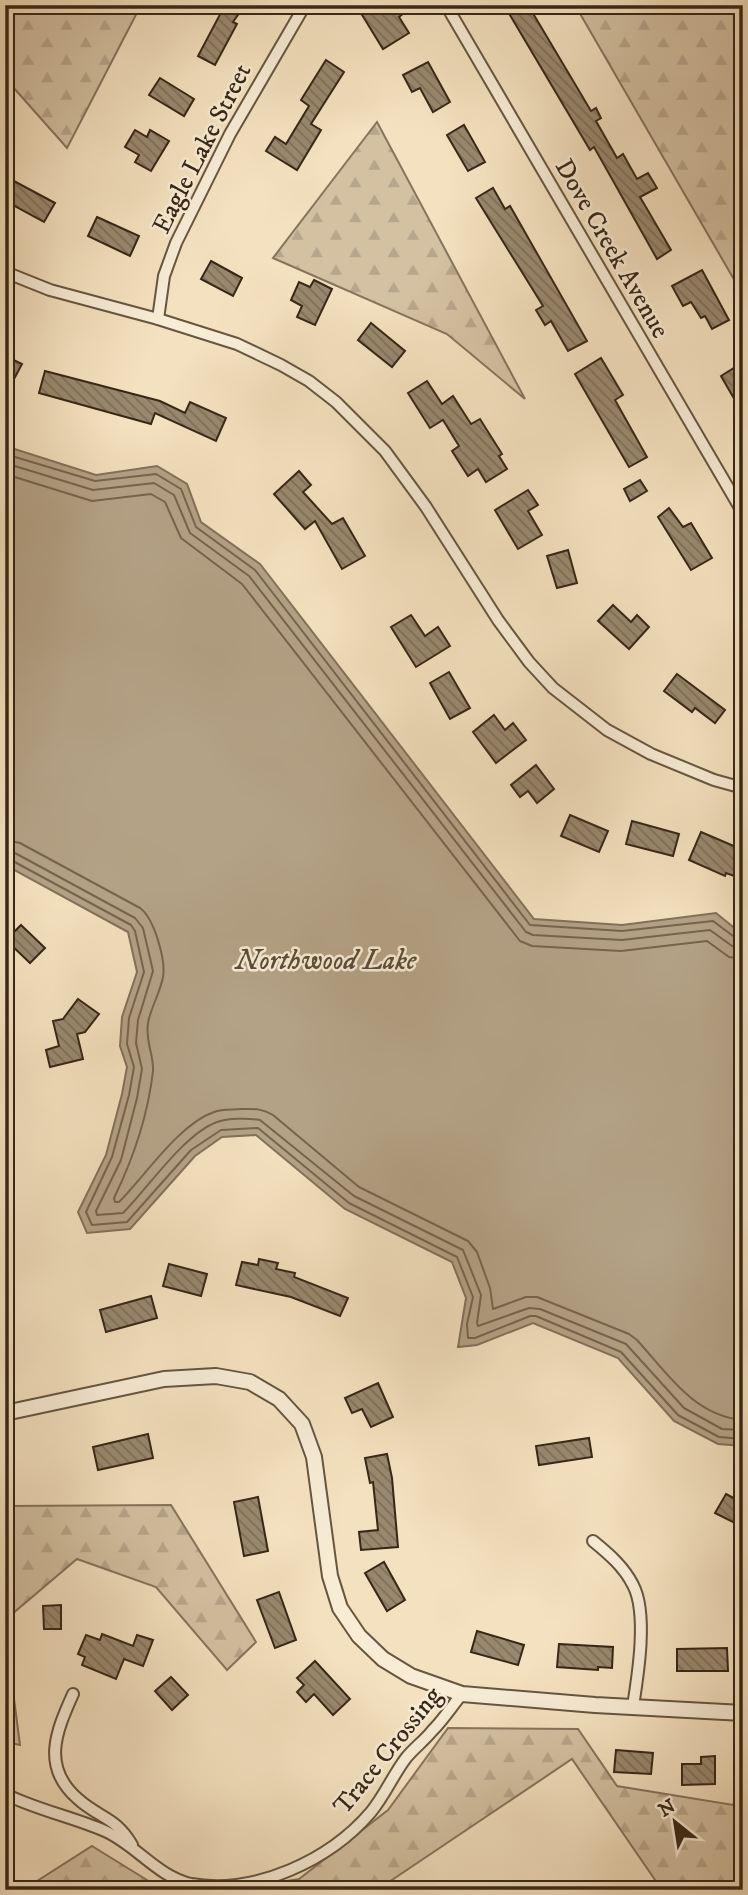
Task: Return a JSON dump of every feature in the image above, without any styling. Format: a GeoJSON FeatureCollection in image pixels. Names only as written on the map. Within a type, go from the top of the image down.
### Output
{"type":"FeatureCollection","features":[{"type":"Feature","properties":{"kind":"street","name":"Eagle Lake Street"},"geometry":{"type":"LineString","coordinates":[[158,319],[164,276],[176,243],[230,134],[304,5]]}},
{"type":"Feature","properties":{"kind":"street","name":"Dove Creek Avenue"},"geometry":{"type":"LineString","coordinates":[[446,5],[743,513]]}},
{"type":"Feature","properties":{"kind":"street"},"geometry":{"type":"LineString","coordinates":[[5,272],[50,290],[158,319],[237,344],[309,381],[336,402],[396,464],[498,620],[529,662],[553,688],[579,710],[651,754],[714,780],[743,788]]}},
{"type":"Feature","properties":{"kind":"street"},"geometry":{"type":"LineString","coordinates":[[5,1413],[147,1382],[216,1376],[250,1382],[279,1399],[302,1424],[309,1440],[320,1492],[330,1576],[340,1608],[370,1649],[397,1669],[462,1693],[595,1705],[743,1713]]}},
{"type":"Feature","properties":{"kind":"street"},"geometry":{"type":"LineString","coordinates":[[593,1541],[617,1561],[635,1587],[640,1636],[639,1671],[633,1706]]}},
{"type":"Feature","properties":{"kind":"street","name":"Trace Crossing"},"geometry":{"type":"LineString","coordinates":[[5,1794],[39,1809],[104,1830],[134,1847],[174,1878],[191,1884],[225,1886],[259,1882],[292,1870],[320,1855],[360,1823],[383,1797],[404,1761],[433,1731],[462,1693]]}},
{"type":"Feature","properties":{"kind":"street"},"geometry":{"type":"LineString","coordinates":[[73,1694],[54,1740],[55,1762],[65,1783],[78,1800],[113,1821],[134,1847]]}},
{"type":"Feature","properties":{"kind":"green space"},"geometry":{"type":"Polygon","coordinates":[[[5,5],[141,5],[67,148],[5,78],[5,5]]]}},
{"type":"Feature","properties":{"kind":"green space"},"geometry":{"type":"Polygon","coordinates":[[[575,5],[743,5],[743,295],[575,5]]]}},
{"type":"Feature","properties":{"kind":"green space"},"geometry":{"type":"Polygon","coordinates":[[[377,122],[525,399],[447,334],[273,258],[377,122]]]}},
{"type":"Feature","properties":{"kind":"green space"},"geometry":{"type":"Polygon","coordinates":[[[171,1505],[256,1642],[227,1670],[156,1587],[77,1559],[5,1620],[5,1506],[171,1505]]]}},
{"type":"Feature","properties":{"kind":"green space"},"geometry":{"type":"Polygon","coordinates":[[[5,1629],[20,1745],[5,1742],[5,1629]]]}},
{"type":"Feature","properties":{"kind":"green space"},"geometry":{"type":"Polygon","coordinates":[[[448,1728],[578,1729],[617,1786],[733,1805],[743,1787],[743,1890],[662,1890],[572,1759],[377,1890],[231,1890],[299,1879],[388,1810],[448,1728]]]}},
{"type":"Feature","properties":{"kind":"green space"},"geometry":{"type":"Polygon","coordinates":[[[92,1846],[163,1890],[23,1890],[92,1846]]]}},
{"type":"Feature","properties":{"kind":"water","name":"Northwood Lake"},"geometry":{"type":"Polygon","coordinates":[[[5,446],[96,475],[157,466],[187,484],[201,522],[260,564],[534,919],[622,925],[716,913],[743,935],[743,1446],[718,1444],[674,1421],[618,1358],[533,1323],[477,1345],[458,1347],[466,1298],[452,1262],[345,1209],[256,1135],[222,1137],[195,1156],[130,1229],[87,1233],[78,1212],[106,1155],[122,1094],[127,1067],[120,1046],[122,1017],[137,972],[128,932],[5,865],[5,446]]]}},
{"type":"Feature","properties":{"kind":"building"},"geometry":{"type":"Polygon","coordinates":[[[225,5],[245,5],[233,22],[237,24],[215,65],[198,56],[225,5]]]}},
{"type":"Feature","properties":{"kind":"building"},"geometry":{"type":"Polygon","coordinates":[[[356,5],[399,5],[404,13],[399,17],[409,33],[383,49],[356,5]]]}},
{"type":"Feature","properties":{"kind":"building"},"geometry":{"type":"Polygon","coordinates":[[[504,5],[528,5],[591,111],[596,108],[601,118],[596,121],[617,158],[623,154],[637,179],[648,173],[657,188],[640,197],[671,250],[657,259],[594,147],[590,150],[504,5]]]}},
{"type":"Feature","properties":{"kind":"building"},"geometry":{"type":"Polygon","coordinates":[[[326,60],[344,72],[311,124],[321,130],[297,170],[266,151],[275,137],[286,144],[309,106],[301,100],[326,60]]]}},
{"type":"Feature","properties":{"kind":"building"},"geometry":{"type":"Polygon","coordinates":[[[428,62],[450,102],[433,112],[420,88],[412,92],[403,75],[428,62]]]}},
{"type":"Feature","properties":{"kind":"building"},"geometry":{"type":"Polygon","coordinates":[[[160,78],[194,99],[184,116],[149,95],[160,78]]]}},
{"type":"Feature","properties":{"kind":"building"},"geometry":{"type":"Polygon","coordinates":[[[464,125],[485,162],[468,171],[447,135],[464,125]]]}},
{"type":"Feature","properties":{"kind":"building"},"geometry":{"type":"Polygon","coordinates":[[[135,130],[147,137],[150,130],[169,141],[151,171],[135,162],[139,155],[125,147],[135,130]]]}},
{"type":"Feature","properties":{"kind":"building"},"geometry":{"type":"Polygon","coordinates":[[[12,180],[55,203],[44,222],[13,205],[5,220],[5,192],[12,180]]]}},
{"type":"Feature","properties":{"kind":"building"},"geometry":{"type":"Polygon","coordinates":[[[493,188],[505,209],[510,206],[587,341],[568,351],[551,321],[545,325],[536,310],[543,306],[476,198],[493,188]]]}},
{"type":"Feature","properties":{"kind":"building"},"geometry":{"type":"Polygon","coordinates":[[[97,217],[139,236],[130,256],[88,236],[97,217]]]}},
{"type":"Feature","properties":{"kind":"building"},"geometry":{"type":"Polygon","coordinates":[[[211,261],[242,278],[233,296],[201,279],[211,261]]]}},
{"type":"Feature","properties":{"kind":"building"},"geometry":{"type":"Polygon","coordinates":[[[702,270],[729,320],[712,329],[705,316],[701,318],[691,302],[683,306],[672,286],[702,270]]]}},
{"type":"Feature","properties":{"kind":"building"},"geometry":{"type":"Polygon","coordinates":[[[314,280],[332,289],[315,325],[297,317],[302,306],[291,300],[299,282],[310,287],[314,280]]]}},
{"type":"Feature","properties":{"kind":"building"},"geometry":{"type":"Polygon","coordinates":[[[371,323],[405,351],[392,367],[358,340],[371,323]]]}},
{"type":"Feature","properties":{"kind":"building"},"geometry":{"type":"Polygon","coordinates":[[[5,356],[22,364],[5,396],[5,356]]]}},
{"type":"Feature","properties":{"kind":"building"},"geometry":{"type":"Polygon","coordinates":[[[601,358],[623,395],[615,400],[647,457],[629,467],[575,374],[601,358]]]}},
{"type":"Feature","properties":{"kind":"building"},"geometry":{"type":"Polygon","coordinates":[[[734,368],[743,383],[743,414],[721,376],[734,368]]]}},
{"type":"Feature","properties":{"kind":"building"},"geometry":{"type":"Polygon","coordinates":[[[45,371],[160,401],[185,413],[190,402],[226,418],[216,441],[155,413],[151,424],[39,393],[45,371]]]}},
{"type":"Feature","properties":{"kind":"building"},"geometry":{"type":"Polygon","coordinates":[[[427,381],[442,404],[453,396],[471,424],[480,419],[502,454],[499,456],[507,469],[486,482],[478,469],[468,476],[452,451],[459,446],[443,420],[430,428],[408,393],[427,381]]]}},
{"type":"Feature","properties":{"kind":"building"},"geometry":{"type":"Polygon","coordinates":[[[299,471],[311,485],[303,492],[332,524],[343,518],[365,556],[342,569],[315,521],[305,529],[274,494],[299,471]]]}},
{"type":"Feature","properties":{"kind":"building"},"geometry":{"type":"Polygon","coordinates":[[[640,480],[647,491],[630,501],[624,489],[640,480]]]}},
{"type":"Feature","properties":{"kind":"building"},"geometry":{"type":"Polygon","coordinates":[[[528,490],[538,505],[528,511],[542,535],[518,549],[495,510],[528,490]]]}},
{"type":"Feature","properties":{"kind":"building"},"geometry":{"type":"Polygon","coordinates":[[[669,508],[683,527],[691,523],[712,558],[691,570],[658,517],[669,508]]]}},
{"type":"Feature","properties":{"kind":"building"},"geometry":{"type":"Polygon","coordinates":[[[568,550],[577,583],[557,588],[547,556],[568,550]]]}},
{"type":"Feature","properties":{"kind":"building"},"geometry":{"type":"Polygon","coordinates":[[[613,605],[631,622],[637,615],[649,627],[629,649],[598,621],[613,605]]]}},
{"type":"Feature","properties":{"kind":"building"},"geometry":{"type":"Polygon","coordinates":[[[411,615],[425,636],[438,627],[450,646],[416,667],[391,627],[411,615]]]}},
{"type":"Feature","properties":{"kind":"building"},"geometry":{"type":"Polygon","coordinates":[[[449,672],[470,708],[450,719],[430,683],[449,672]]]}},
{"type":"Feature","properties":{"kind":"building"},"geometry":{"type":"Polygon","coordinates":[[[677,674],[725,710],[715,723],[695,708],[692,712],[664,691],[677,674]]]}},
{"type":"Feature","properties":{"kind":"building"},"geometry":{"type":"Polygon","coordinates":[[[494,715],[505,730],[513,723],[526,740],[496,763],[473,732],[494,715]]]}},
{"type":"Feature","properties":{"kind":"building"},"geometry":{"type":"Polygon","coordinates":[[[536,765],[554,789],[537,803],[528,791],[520,797],[511,785],[536,765]]]}},
{"type":"Feature","properties":{"kind":"building"},"geometry":{"type":"Polygon","coordinates":[[[570,815],[608,831],[599,852],[561,836],[570,815]]]}},
{"type":"Feature","properties":{"kind":"building"},"geometry":{"type":"Polygon","coordinates":[[[632,821],[679,834],[673,856],[626,844],[632,821]]]}},
{"type":"Feature","properties":{"kind":"building"},"geometry":{"type":"Polygon","coordinates":[[[701,832],[743,850],[743,879],[726,873],[725,876],[689,860],[701,832]]]}},
{"type":"Feature","properties":{"kind":"building"},"geometry":{"type":"Polygon","coordinates":[[[21,925],[45,948],[30,963],[6,940],[21,925]]]}},
{"type":"Feature","properties":{"kind":"building"},"geometry":{"type":"Polygon","coordinates":[[[78,999],[99,1014],[85,1032],[77,1034],[83,1059],[50,1067],[46,1050],[59,1046],[53,1021],[63,1019],[78,999]]]}},
{"type":"Feature","properties":{"kind":"building"},"geometry":{"type":"Polygon","coordinates":[[[259,1259],[278,1263],[276,1269],[295,1273],[294,1277],[348,1298],[340,1316],[291,1297],[236,1285],[242,1262],[258,1265],[259,1259]]]}},
{"type":"Feature","properties":{"kind":"building"},"geometry":{"type":"Polygon","coordinates":[[[169,1264],[207,1274],[201,1296],[163,1286],[169,1264]]]}},
{"type":"Feature","properties":{"kind":"building"},"geometry":{"type":"Polygon","coordinates":[[[151,1296],[157,1318],[106,1332],[100,1310],[151,1296]]]}},
{"type":"Feature","properties":{"kind":"building"},"geometry":{"type":"Polygon","coordinates":[[[378,1383],[393,1417],[371,1427],[362,1409],[352,1413],[345,1398],[378,1383]]]}},
{"type":"Feature","properties":{"kind":"building"},"geometry":{"type":"Polygon","coordinates":[[[148,1434],[153,1458],[98,1470],[93,1447],[148,1434]]]}},
{"type":"Feature","properties":{"kind":"building"},"geometry":{"type":"Polygon","coordinates":[[[589,1438],[592,1457],[539,1465],[536,1446],[589,1438]]]}},
{"type":"Feature","properties":{"kind":"building"},"geometry":{"type":"Polygon","coordinates":[[[387,1454],[392,1478],[398,1547],[361,1550],[359,1532],[378,1530],[373,1482],[370,1483],[365,1458],[387,1454]]]}},
{"type":"Feature","properties":{"kind":"building"},"geometry":{"type":"Polygon","coordinates":[[[726,1494],[743,1503],[743,1527],[715,1513],[726,1494]]]}},
{"type":"Feature","properties":{"kind":"building"},"geometry":{"type":"Polygon","coordinates":[[[258,1497],[268,1551],[244,1556],[234,1502],[258,1497]]]}},
{"type":"Feature","properties":{"kind":"building"},"geometry":{"type":"Polygon","coordinates":[[[384,1562],[405,1600],[387,1611],[365,1573],[384,1562]]]}},
{"type":"Feature","properties":{"kind":"building"},"geometry":{"type":"Polygon","coordinates":[[[279,1592],[296,1640],[275,1648],[257,1600],[279,1592]]]}},
{"type":"Feature","properties":{"kind":"building"},"geometry":{"type":"Polygon","coordinates":[[[61,1605],[61,1629],[44,1629],[43,1606],[61,1605]]]}},
{"type":"Feature","properties":{"kind":"building"},"geometry":{"type":"Polygon","coordinates":[[[477,1631],[524,1645],[518,1665],[471,1652],[477,1631]]]}},
{"type":"Feature","properties":{"kind":"building"},"geometry":{"type":"Polygon","coordinates":[[[102,1634],[133,1646],[137,1635],[153,1640],[143,1666],[124,1659],[116,1679],[82,1665],[85,1657],[78,1654],[86,1635],[100,1640],[102,1634]]]}},
{"type":"Feature","properties":{"kind":"building"},"geometry":{"type":"Polygon","coordinates":[[[559,1644],[613,1647],[612,1668],[598,1667],[598,1670],[557,1667],[559,1644]]]}},
{"type":"Feature","properties":{"kind":"building"},"geometry":{"type":"Polygon","coordinates":[[[727,1648],[728,1671],[677,1671],[677,1649],[727,1648]]]}},
{"type":"Feature","properties":{"kind":"building"},"geometry":{"type":"Polygon","coordinates":[[[315,1661],[350,1699],[333,1715],[314,1694],[306,1702],[297,1692],[304,1685],[297,1678],[315,1661]]]}},
{"type":"Feature","properties":{"kind":"building"},"geometry":{"type":"Polygon","coordinates":[[[171,1677],[188,1695],[172,1710],[155,1691],[171,1677]]]}},
{"type":"Feature","properties":{"kind":"building"},"geometry":{"type":"Polygon","coordinates":[[[616,1750],[653,1753],[651,1774],[614,1772],[616,1750]]]}},
{"type":"Feature","properties":{"kind":"building"},"geometry":{"type":"Polygon","coordinates":[[[715,1756],[715,1784],[682,1785],[682,1764],[701,1764],[701,1757],[715,1756]]]}}]}
